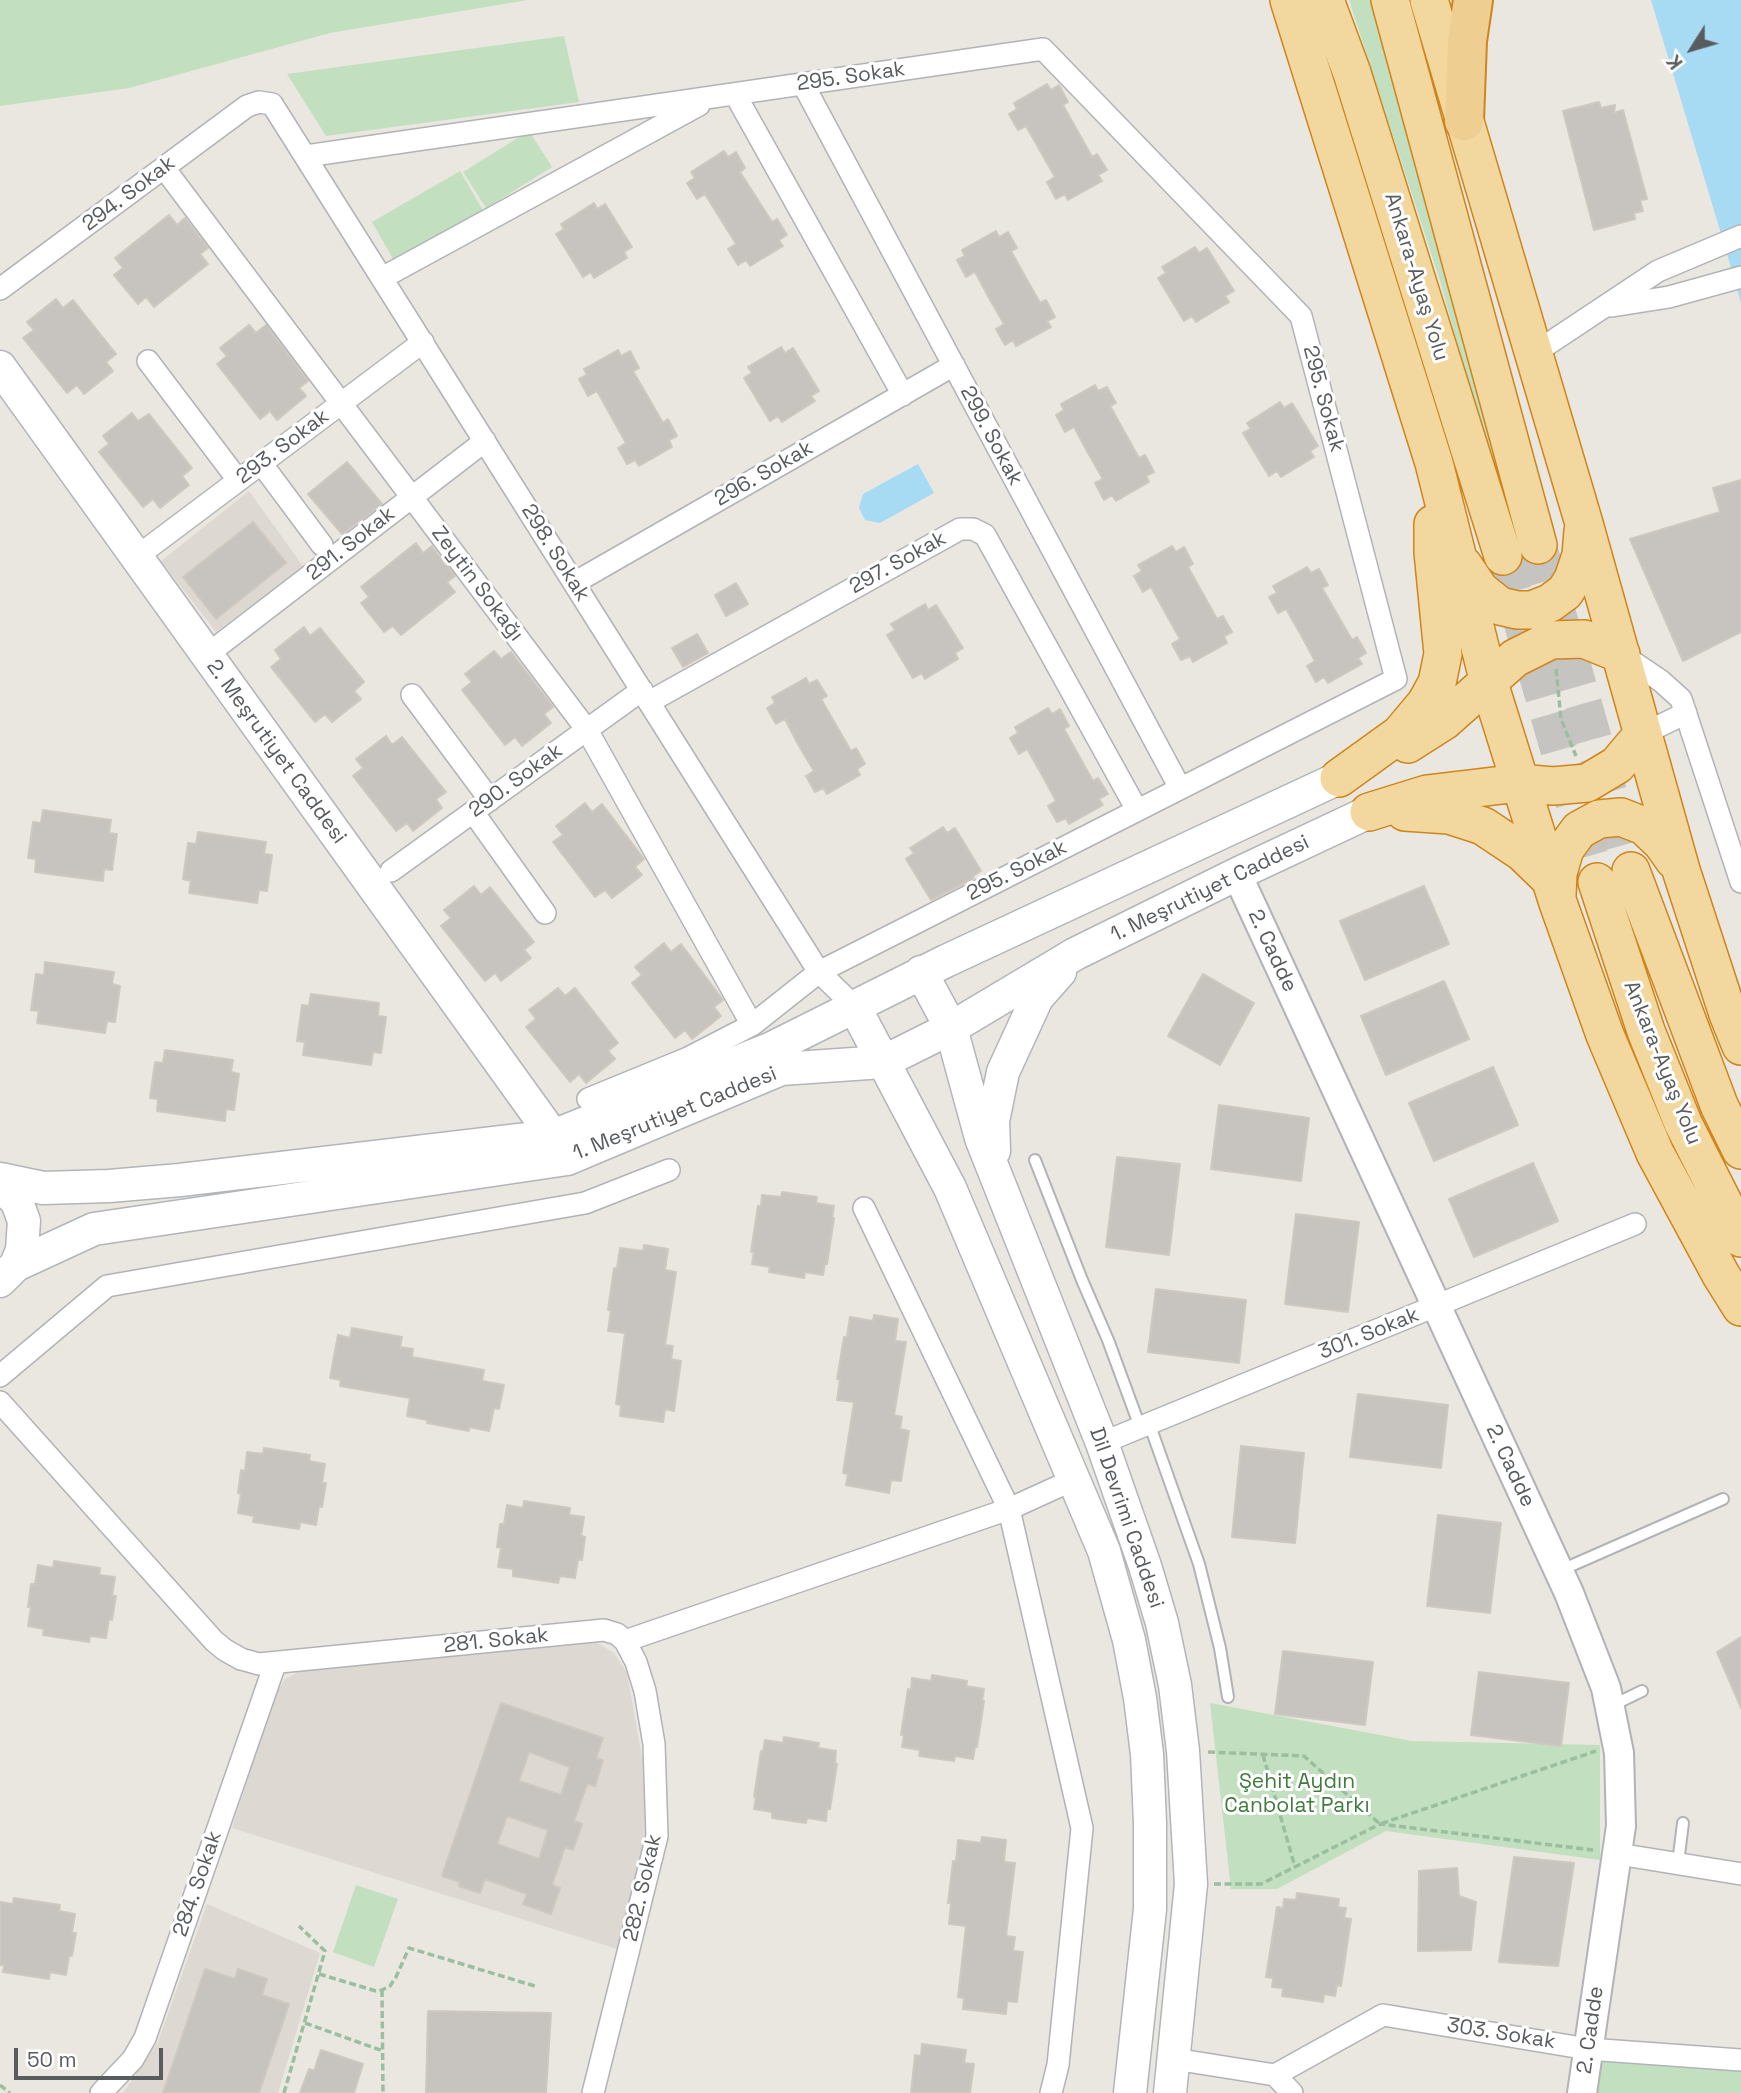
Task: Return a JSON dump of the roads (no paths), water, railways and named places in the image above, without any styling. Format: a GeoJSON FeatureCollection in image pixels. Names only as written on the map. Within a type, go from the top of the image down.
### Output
{"type":"FeatureCollection","features":[{"type":"Feature","properties":{"kind":"highway"},"geometry":{"type":"LineString","coordinates":[[1289,0],[1434,463],[1489,683],[1554,890],[1605,1035],[1655,1153],[1714,1263],[1741,1307]]}},
{"type":"Feature","properties":{"kind":"highway","name":"Ankara-Ayaş Yolu"},"geometry":{"type":"LineString","coordinates":[[1325,0],[1352,73],[1503,556]]}},
{"type":"Feature","properties":{"kind":"highway"},"geometry":{"type":"LineString","coordinates":[[1390,0],[1538,545]]}},
{"type":"Feature","properties":{"kind":"highway"},"geometry":{"type":"LineString","coordinates":[[1429,0],[1583,520],[1681,870],[1741,1046]]}},
{"type":"Feature","properties":{"kind":"highway"},"geometry":{"type":"LineString","coordinates":[[1464,121],[1467,41],[1473,0]]}},
{"type":"Feature","properties":{"kind":"highway"},"geometry":{"type":"LineString","coordinates":[[1339,778],[1400,734],[1426,703],[1437,683],[1443,654],[1433,552],[1434,463]]}},
{"type":"Feature","properties":{"kind":"highway"},"geometry":{"type":"LineString","coordinates":[[1457,555],[1480,590],[1500,606],[1532,610],[1550,603],[1565,592],[1573,579],[1581,555],[1583,520]]}},
{"type":"Feature","properties":{"kind":"highway"},"geometry":{"type":"LineString","coordinates":[[1339,778],[1406,746],[1444,721],[1515,658],[1551,640],[1584,639],[1621,654]]}},
{"type":"Feature","properties":{"kind":"highway"},"geometry":{"type":"LineString","coordinates":[[1369,813],[1427,794],[1519,783],[1553,786],[1587,783],[1617,765],[1643,734]]}},
{"type":"Feature","properties":{"kind":"highway"},"geometry":{"type":"LineString","coordinates":[[1369,813],[1416,811],[1449,815],[1483,826],[1522,852],[1554,890]]}},
{"type":"Feature","properties":{"kind":"highway"},"geometry":{"type":"LineString","coordinates":[[1554,890],[1565,849],[1579,830],[1599,819],[1621,817],[1644,826],[1662,843],[1681,870]]}},
{"type":"Feature","properties":{"kind":"highway","name":"Ankara-Ayaş Yolu"},"geometry":{"type":"LineString","coordinates":[[1741,1150],[1614,877],[1646,1031],[1678,1112],[1741,1238]]}},
{"type":"Feature","properties":{"kind":"main road","name":"2. Meşrutiyet Caddesi"},"geometry":{"type":"LineString","coordinates":[[0,367],[541,1138]]}},
{"type":"Feature","properties":{"kind":"main road","name":"2. Meşrutiyet Caddesi"},"geometry":{"type":"LineString","coordinates":[[0,396],[541,1138]]}},
{"type":"Feature","properties":{"kind":"main road","name":"1. Meşrutiyet Caddesi"},"geometry":{"type":"LineString","coordinates":[[0,1181],[43,1188],[120,1185],[541,1138],[772,1048],[921,972],[1339,778]]}},
{"type":"Feature","properties":{"kind":"main road","name":"1. Meşrutiyet Caddesi"},"geometry":{"type":"LineString","coordinates":[[8,1273],[94,1229],[567,1159],[781,1069],[883,1062],[951,1028],[1075,954],[1369,813]]}},
{"type":"Feature","properties":{"kind":"main road"},"geometry":{"type":"LineString","coordinates":[[994,1170],[993,1121],[1003,1072],[1037,998],[1075,954]]}},
{"type":"Feature","properties":{"kind":"main road","name":"Dil Devrimi Caddesi"},"geometry":{"type":"LineString","coordinates":[[921,972],[951,1028],[981,1138],[1102,1443],[1162,1623],[1175,1685],[1183,1751],[1191,1885],[1170,2093]]}},
{"type":"Feature","properties":{"kind":"main road","name":"Dil Devrimi Caddesi"},"geometry":{"type":"LineString","coordinates":[[854,1006],[950,1188],[1104,1551],[1129,1640],[1147,1754],[1150,1823],[1150,1909],[1130,2093]]}},
{"type":"Feature","properties":{"kind":"main road"},"geometry":{"type":"LineString","coordinates":[[0,1181],[17,1202],[24,1221],[22,1250],[8,1273]]}},
{"type":"Feature","properties":{"kind":"street","name":"295. Sokak"},"geometry":{"type":"LineString","coordinates":[[306,156],[1043,50],[1301,316],[1396,679],[819,972],[752,1025],[688,1058],[587,1098]]}},
{"type":"Feature","properties":{"kind":"street","name":"299. Sokak"},"geometry":{"type":"LineString","coordinates":[[803,84],[1180,788]]}},
{"type":"Feature","properties":{"kind":"street"},"geometry":{"type":"LineString","coordinates":[[735,94],[903,394]]}},
{"type":"Feature","properties":{"kind":"street"},"geometry":{"type":"LineString","coordinates":[[382,278],[713,97]]}},
{"type":"Feature","properties":{"kind":"street","name":"298. Sokak"},"geometry":{"type":"LineString","coordinates":[[259,102],[272,104],[306,156],[819,972],[854,1006]]}},
{"type":"Feature","properties":{"kind":"street","name":"294. Sokak"},"geometry":{"type":"LineString","coordinates":[[0,289],[247,106],[259,102]]}},
{"type":"Feature","properties":{"kind":"street","name":"Zeytin Sokağı"},"geometry":{"type":"LineString","coordinates":[[164,168],[587,730],[752,1025]]}},
{"type":"Feature","properties":{"kind":"street"},"geometry":{"type":"LineString","coordinates":[[1533,354],[1658,271],[1741,236]]}},
{"type":"Feature","properties":{"kind":"street"},"geometry":{"type":"LineString","coordinates":[[1603,308],[1669,297],[1735,280]]}},
{"type":"Feature","properties":{"kind":"street","name":"293. Sokak"},"geometry":{"type":"LineString","coordinates":[[143,552],[423,342]]}},
{"type":"Feature","properties":{"kind":"street"},"geometry":{"type":"LineString","coordinates":[[148,361],[238,480]]}},
{"type":"Feature","properties":{"kind":"street","name":"296. Sokak"},"geometry":{"type":"LineString","coordinates":[[574,583],[954,365]]}},
{"type":"Feature","properties":{"kind":"street","name":"291. Sokak"},"geometry":{"type":"LineString","coordinates":[[218,647],[485,441]]}},
{"type":"Feature","properties":{"kind":"street"},"geometry":{"type":"LineString","coordinates":[[261,463],[322,545]]}},
{"type":"Feature","properties":{"kind":"street","name":"297. Sokak"},"geometry":{"type":"LineString","coordinates":[[645,696],[960,529],[973,530],[985,535],[1137,810]]}},
{"type":"Feature","properties":{"kind":"street"},"geometry":{"type":"LineString","coordinates":[[1621,654],[1661,681],[1681,699],[1741,881]]}},
{"type":"Feature","properties":{"kind":"street"},"geometry":{"type":"LineString","coordinates":[[412,695],[545,913]]}},
{"type":"Feature","properties":{"kind":"street","name":"290. Sokak"},"geometry":{"type":"LineString","coordinates":[[391,871],[587,730],[645,696]]}},
{"type":"Feature","properties":{"kind":"street"},"geometry":{"type":"LineString","coordinates":[[1643,734],[1686,713]]}},
{"type":"Feature","properties":{"kind":"street","name":"2. Cadde"},"geometry":{"type":"LineString","coordinates":[[1237,874],[1559,1571],[1592,1646],[1611,1706],[1618,1743],[1622,1795],[1618,1854],[1582,2093]]}},
{"type":"Feature","properties":{"kind":"street"},"geometry":{"type":"LineString","coordinates":[[0,1376],[107,1286],[585,1203],[669,1170]]}},
{"type":"Feature","properties":{"kind":"street"},"geometry":{"type":"LineString","coordinates":[[864,1208],[1009,1509],[1082,1828],[1058,2065],[1051,2093]]}},
{"type":"Feature","properties":{"kind":"street","name":"301. Sokak"},"geometry":{"type":"LineString","coordinates":[[1102,1443],[1437,1306],[1581,1251],[1635,1224]]}},
{"type":"Feature","properties":{"kind":"street","name":"281. Sokak"},"geometry":{"type":"LineString","coordinates":[[0,1402],[214,1641],[241,1659],[259,1664],[275,1664],[604,1630],[617,1634],[625,1641]]}},
{"type":"Feature","properties":{"kind":"street"},"geometry":{"type":"LineString","coordinates":[[625,1641],[1009,1509],[1074,1479]]}},
{"type":"Feature","properties":{"kind":"street","name":"282. Sokak"},"geometry":{"type":"LineString","coordinates":[[593,2093],[657,1836],[654,1755],[645,1691],[636,1662],[625,1641]]}},
{"type":"Feature","properties":{"kind":"street","name":"284. Sokak"},"geometry":{"type":"LineString","coordinates":[[101,2093],[133,2059],[145,2038],[275,1664]]}},
{"type":"Feature","properties":{"kind":"street"},"geometry":{"type":"LineString","coordinates":[[1618,1854],[1741,1874]]}},
{"type":"Feature","properties":{"kind":"street","name":"303. Sokak"},"geometry":{"type":"LineString","coordinates":[[1275,2075],[1383,2015],[1588,2049],[1741,2060]]}},
{"type":"Feature","properties":{"kind":"street"},"geometry":{"type":"LineString","coordinates":[[1174,2059],[1275,2075],[1293,2093]]}},
{"type":"Feature","properties":{"kind":"lane"},"geometry":{"type":"LineString","coordinates":[[1035,1160],[1082,1280],[1145,1425],[1199,1564],[1220,1648],[1228,1697]]}},
{"type":"Feature","properties":{"kind":"lane"},"geometry":{"type":"LineString","coordinates":[[1559,1571],[1723,1499]]}},
{"type":"Feature","properties":{"kind":"lane"},"geometry":{"type":"LineString","coordinates":[[1611,1706],[1642,1691]]}},
{"type":"Feature","properties":{"kind":"lane"},"geometry":{"type":"LineString","coordinates":[[1678,1863],[1683,1823]]}},
{"type":"Feature","properties":{"kind":"water"},"geometry":{"type":"Polygon","coordinates":[[[1651,0],[1741,0],[1741,303],[1725,247],[1651,0]]]}},
{"type":"Feature","properties":{"kind":"water"},"geometry":{"type":"Polygon","coordinates":[[[918,464],[934,493],[880,523],[865,520],[859,508],[863,494],[918,464]]]}},
{"type":"Feature","properties":{"kind":"tunnel"},"geometry":{"type":"LineString","coordinates":[[1538,545],[1631,871]]}},
{"type":"Feature","properties":{"kind":"tunnel"},"geometry":{"type":"LineString","coordinates":[[1503,556],[1597,882]]}},
{"type":"Feature","properties":{"kind":"park label","name":"Şehit Aydın Canbolat Parkı"},"geometry":{"type":"Point","coordinates":[1297,1794]}}]}
